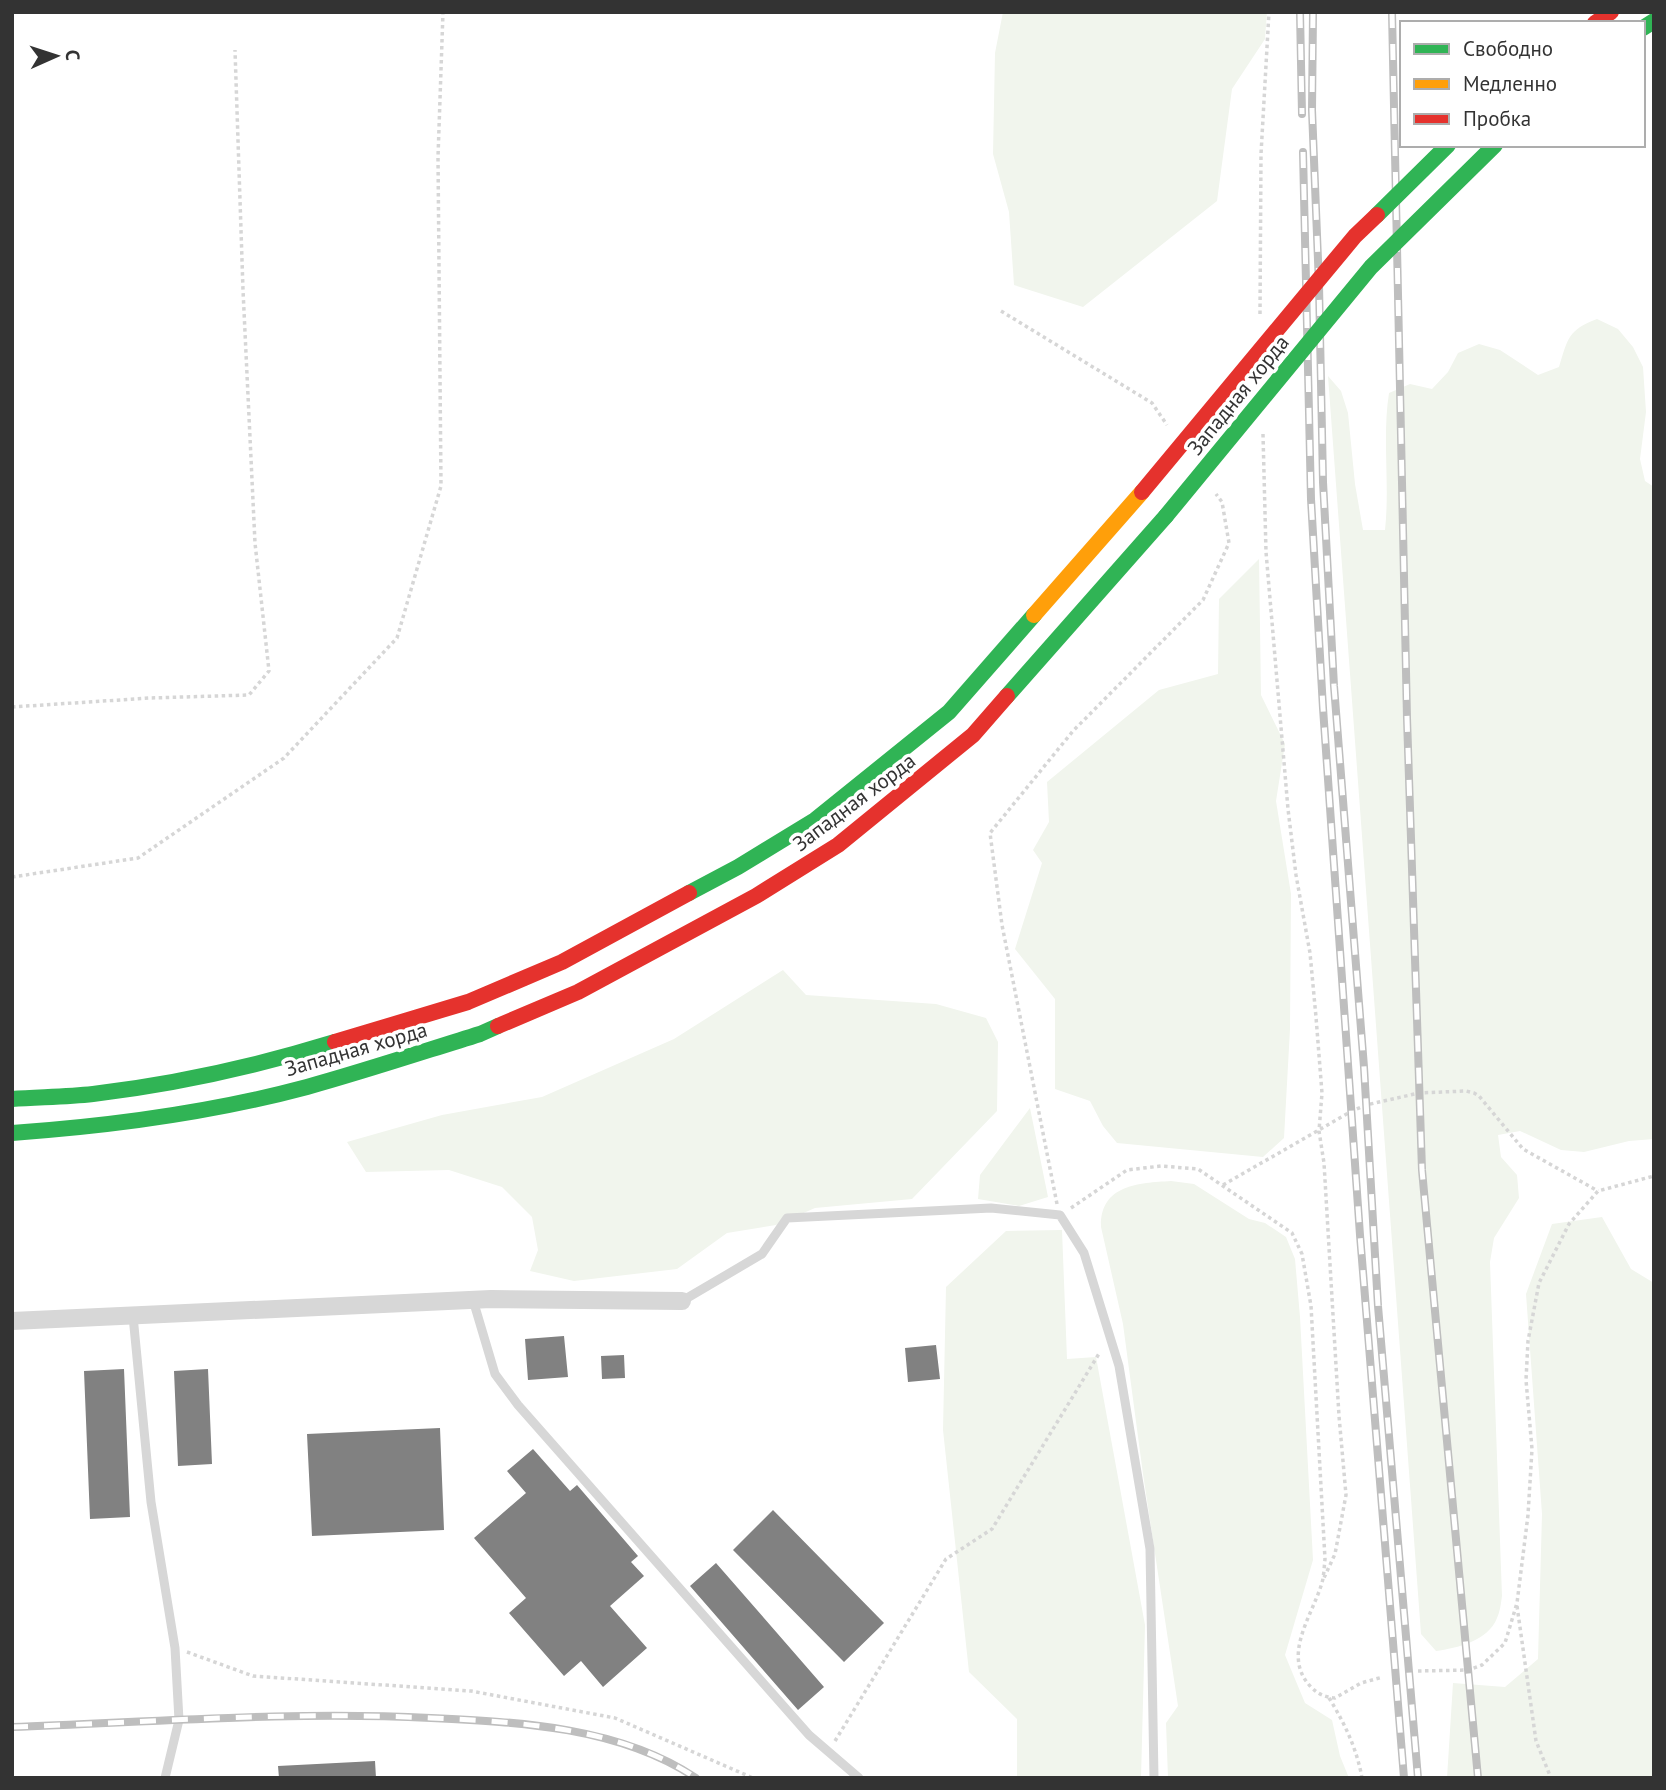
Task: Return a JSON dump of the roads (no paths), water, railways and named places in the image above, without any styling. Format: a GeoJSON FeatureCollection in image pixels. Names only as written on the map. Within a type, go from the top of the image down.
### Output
{"type":"FeatureCollection","features":[{"type":"Feature","properties":{"kind":"highway","name":"Западная хорда"},"geometry":{"type":"LineString","coordinates":[[12,1099],[92,1094],[198,1077],[294,1055],[468,1002],[562,962],[738,867],[815,820],[949,712],[1142,492],[1355,236],[1446,147]]}},
{"type":"Feature","properties":{"kind":"highway","name":"Западная хорда"},"geometry":{"type":"LineString","coordinates":[[12,1133],[97,1127],[208,1109],[306,1087],[480,1034],[578,992],[756,896],[838,845],[973,735],[1166,516],[1371,267],[1493,147]]}},
{"type":"Feature","properties":{"kind":"street"},"geometry":{"type":"LineString","coordinates":[[12,1321],[473,1300],[682,1301]]}},
{"type":"Feature","properties":{"kind":"lane"},"geometry":{"type":"LineString","coordinates":[[682,1301],[762,1254],[787,1217],[991,1208],[1060,1215],[1084,1253],[1119,1366],[1150,1549],[1154,1778]]}},
{"type":"Feature","properties":{"kind":"lane"},"geometry":{"type":"LineString","coordinates":[[473,1300],[495,1374],[518,1405],[809,1735],[859,1778]]}},
{"type":"Feature","properties":{"kind":"lane"},"geometry":{"type":"LineString","coordinates":[[133,1316],[150,1502],[175,1648],[179,1720],[165,1778]]}},
{"type":"Feature","properties":{"kind":"railway"},"geometry":{"type":"LineString","coordinates":[[1300,12],[1302,114]]}},
{"type":"Feature","properties":{"kind":"railway"},"geometry":{"type":"LineString","coordinates":[[1313,12],[1312,110],[1323,482],[1334,686],[1364,1067],[1378,1306],[1418,1778]]}},
{"type":"Feature","properties":{"kind":"railway"},"geometry":{"type":"LineString","coordinates":[[1392,12],[1407,718],[1422,1170],[1478,1778]]}},
{"type":"Feature","properties":{"kind":"railway"},"geometry":{"type":"LineString","coordinates":[[1303,152],[1311,499],[1323,708],[1360,1235],[1404,1778]]}},
{"type":"Feature","properties":{"kind":"railway"},"geometry":{"type":"LineString","coordinates":[[12,1727],[326,1716],[499,1722],[568,1730],[602,1738],[666,1761],[696,1778]]}}]}
